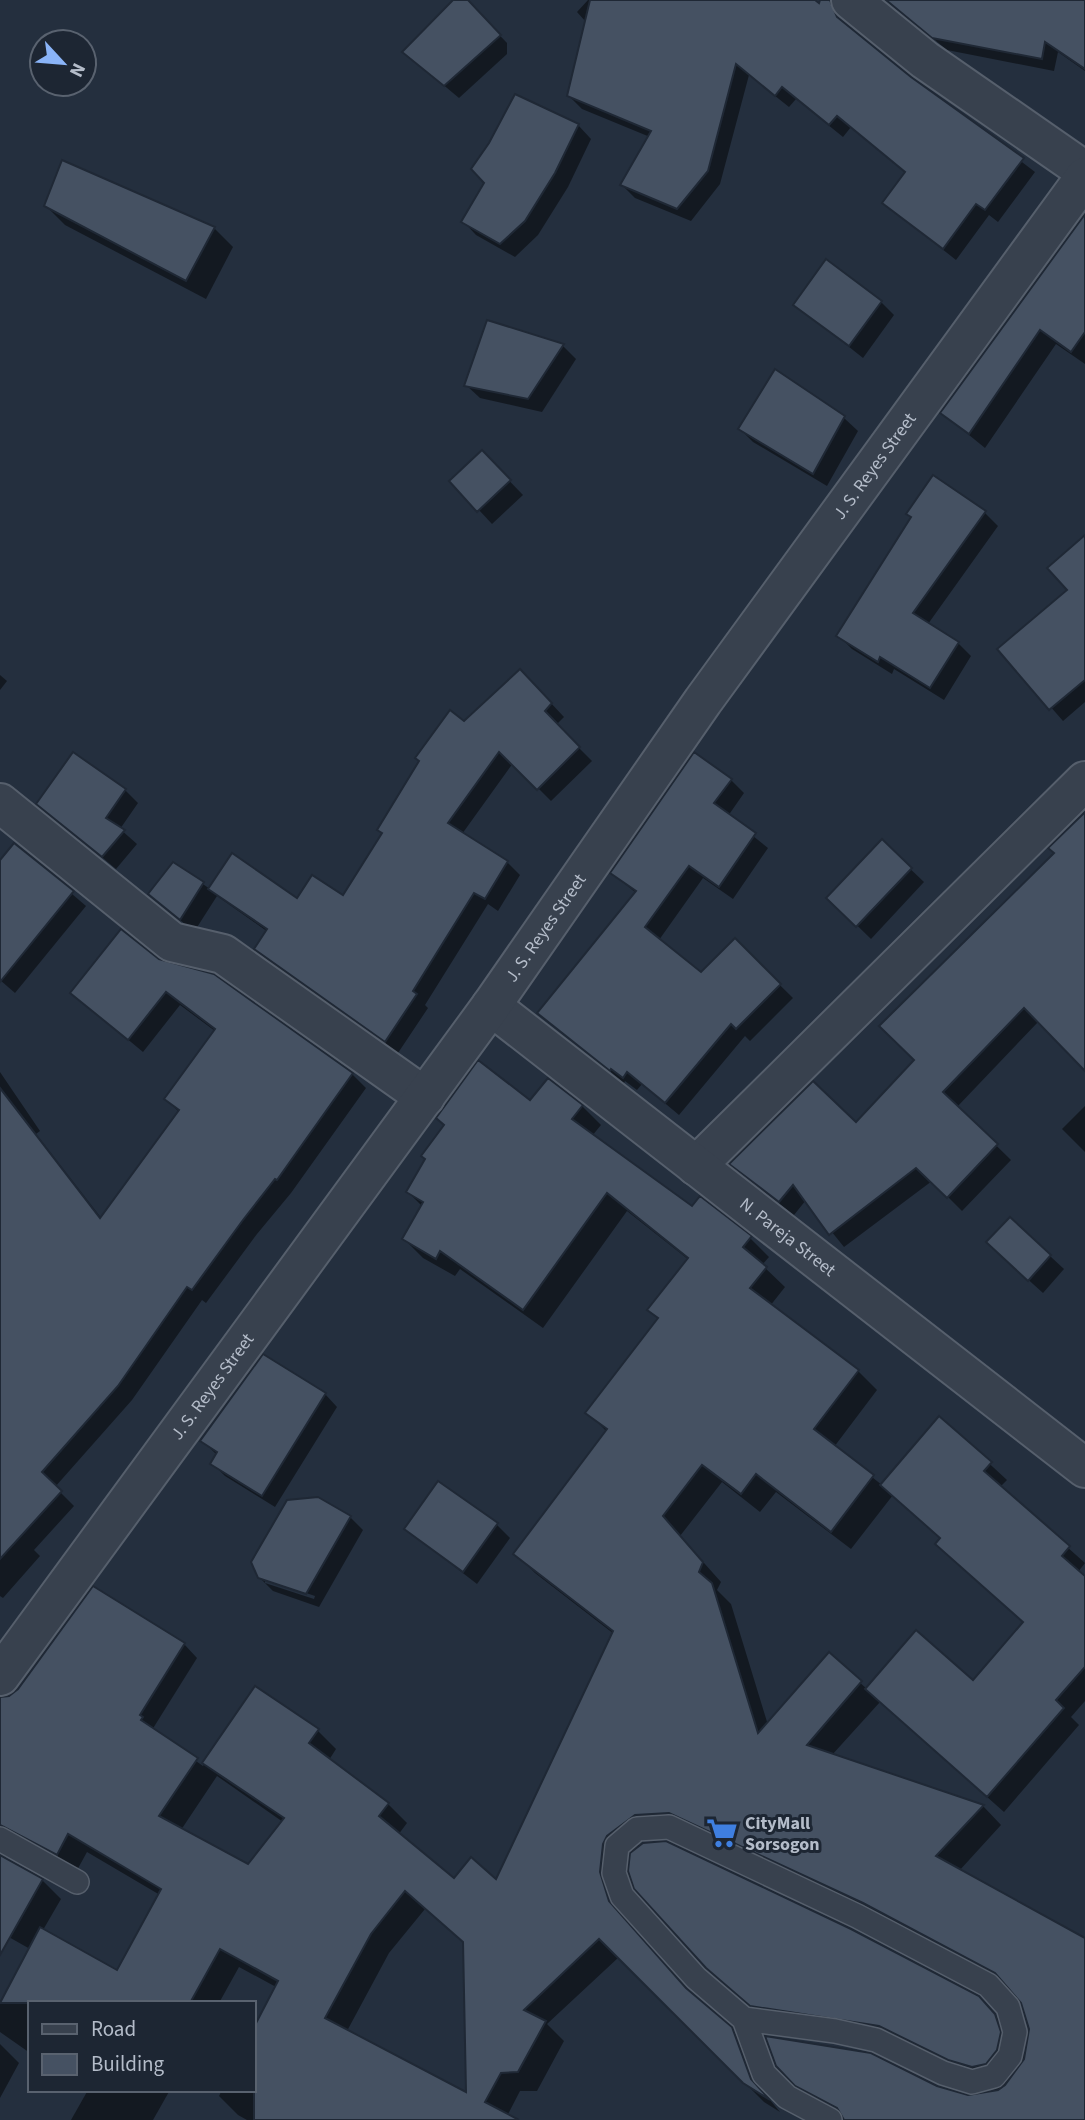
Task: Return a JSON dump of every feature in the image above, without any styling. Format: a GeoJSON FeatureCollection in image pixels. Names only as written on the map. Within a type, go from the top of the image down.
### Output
{"type":"FeatureCollection","features":[{"type":"Feature","properties":{"kind":"street"},"geometry":{"type":"LineString","coordinates":[[851,0],[925,60],[1085,171]]}},
{"type":"Feature","properties":{"kind":"street","name":"J. S. Reyes Street"},"geometry":{"type":"LineString","coordinates":[[6,1654],[425,1097],[704,701],[1085,177]]}},
{"type":"Feature","properties":{"kind":"street"},"geometry":{"type":"LineString","coordinates":[[696,1166],[1085,781]]}},
{"type":"Feature","properties":{"kind":"street"},"geometry":{"type":"LineString","coordinates":[[0,803],[172,942],[223,954],[425,1097]]}},
{"type":"Feature","properties":{"kind":"street","name":"N. Pareja Street"},"geometry":{"type":"LineString","coordinates":[[491,1006],[1085,1468]]}},
{"type":"Feature","properties":{"kind":"lane"},"geometry":{"type":"LineString","coordinates":[[744,2020],[835,2031],[876,2040],[943,2073],[972,2082],[994,2077],[1010,2056],[1015,2032],[1008,2007],[988,1985],[857,1916],[669,1827],[637,1829],[617,1846],[614,1873],[622,1896],[696,1978],[744,2020],[764,2074],[787,2097],[830,2120]]}},
{"type":"Feature","properties":{"kind":"lane"},"geometry":{"type":"LineString","coordinates":[[0,1839],[77,1882]]}},
{"type":"Feature","properties":{"kind":"building"},"geometry":{"type":"Polygon","coordinates":[[[453,0],[468,0],[501,35],[444,86],[402,52],[453,0]]]}},
{"type":"Feature","properties":{"kind":"building"},"geometry":{"type":"Polygon","coordinates":[[[590,0],[815,0],[819,3],[820,0],[830,0],[837,17],[911,77],[1024,158],[985,210],[976,204],[943,249],[882,203],[905,172],[837,116],[829,125],[782,87],[775,96],[736,64],[708,171],[677,209],[620,185],[651,131],[567,96],[590,0]]]}},
{"type":"Feature","properties":{"kind":"building"},"geometry":{"type":"Polygon","coordinates":[[[886,0],[1085,0],[1085,69],[1045,42],[1042,59],[932,38],[886,0]]]}},
{"type":"Feature","properties":{"kind":"building"},"geometry":{"type":"Polygon","coordinates":[[[515,94],[579,124],[555,173],[525,221],[500,244],[461,222],[484,183],[471,169],[489,143],[515,94]]]}},
{"type":"Feature","properties":{"kind":"building"},"geometry":{"type":"Polygon","coordinates":[[[62,160],[215,227],[186,281],[44,206],[62,160]]]}},
{"type":"Feature","properties":{"kind":"building"},"geometry":{"type":"Polygon","coordinates":[[[1085,214],[1085,332],[1071,352],[1040,330],[969,434],[940,413],[1085,214]]]}},
{"type":"Feature","properties":{"kind":"building"},"geometry":{"type":"Polygon","coordinates":[[[826,259],[882,301],[849,346],[793,305],[826,259]]]}},
{"type":"Feature","properties":{"kind":"building"},"geometry":{"type":"Polygon","coordinates":[[[487,320],[564,344],[528,399],[464,386],[487,320]]]}},
{"type":"Feature","properties":{"kind":"building"},"geometry":{"type":"Polygon","coordinates":[[[775,369],[845,416],[813,474],[738,429],[775,369]]]}},
{"type":"Feature","properties":{"kind":"building"},"geometry":{"type":"Polygon","coordinates":[[[482,450],[511,480],[477,512],[449,481],[482,450]]]}},
{"type":"Feature","properties":{"kind":"building"},"geometry":{"type":"Polygon","coordinates":[[[933,475],[986,511],[913,613],[959,642],[930,688],[880,657],[878,662],[836,636],[911,517],[906,514],[933,475]]]}},
{"type":"Feature","properties":{"kind":"building"},"geometry":{"type":"Polygon","coordinates":[[[1085,535],[1085,680],[1049,710],[997,649],[1067,590],[1047,568],[1085,535]]]}},
{"type":"Feature","properties":{"kind":"building"},"geometry":{"type":"Polygon","coordinates":[[[520,669],[552,703],[545,711],[580,747],[537,790],[499,752],[448,823],[508,861],[485,899],[474,893],[413,991],[417,994],[385,1042],[254,949],[267,929],[208,889],[232,853],[297,898],[312,875],[343,895],[382,833],[377,830],[419,761],[415,758],[450,710],[464,721],[520,669]]]}},
{"type":"Feature","properties":{"kind":"building"},"geometry":{"type":"Polygon","coordinates":[[[73,752],[126,789],[106,818],[125,830],[102,857],[36,804],[73,752]]]}},
{"type":"Feature","properties":{"kind":"building"},"geometry":{"type":"Polygon","coordinates":[[[694,752],[732,779],[714,803],[756,833],[719,887],[689,866],[645,927],[701,972],[735,938],[781,984],[736,1029],[731,1024],[665,1103],[627,1072],[623,1078],[611,1069],[610,1071],[537,1013],[636,891],[610,873],[694,752]]]}},
{"type":"Feature","properties":{"kind":"building"},"geometry":{"type":"Polygon","coordinates":[[[1085,812],[1085,1071],[1024,1008],[943,1092],[998,1144],[947,1198],[916,1168],[829,1235],[793,1185],[779,1202],[729,1164],[813,1081],[856,1122],[914,1060],[879,1026],[1054,853],[1048,848],[1085,812]]]}},
{"type":"Feature","properties":{"kind":"building"},"geometry":{"type":"Polygon","coordinates":[[[882,839],[912,868],[856,927],[826,898],[882,839]]]}},
{"type":"Feature","properties":{"kind":"building"},"geometry":{"type":"Polygon","coordinates":[[[14,843],[74,891],[0,982],[0,860],[14,843]]]}},
{"type":"Feature","properties":{"kind":"building"},"geometry":{"type":"Polygon","coordinates":[[[173,862],[204,882],[180,920],[148,894],[173,862]]]}},
{"type":"Feature","properties":{"kind":"building"},"geometry":{"type":"Polygon","coordinates":[[[121,929],[159,959],[214,974],[353,1073],[277,1180],[275,1179],[243,1220],[192,1290],[187,1287],[118,1386],[42,1472],[62,1491],[0,1559],[0,1088],[100,1218],[179,1110],[164,1099],[215,1029],[166,992],[128,1040],[70,993],[121,929]]]}},
{"type":"Feature","properties":{"kind":"building"},"geometry":{"type":"Polygon","coordinates":[[[478,1060],[530,1100],[548,1078],[583,1105],[572,1119],[692,1206],[700,1196],[752,1236],[743,1247],[767,1267],[750,1288],[859,1370],[814,1429],[874,1475],[831,1532],[756,1474],[741,1494],[702,1465],[663,1516],[703,1562],[699,1572],[712,1583],[758,1733],[829,1652],[862,1681],[807,1745],[984,1805],[936,1856],[1085,1938],[1085,2120],[844,2120],[837,2108],[795,2086],[776,2066],[765,2036],[871,2053],[937,2086],[968,2095],[998,2090],[1005,2085],[1024,2059],[1029,2029],[1021,2003],[995,1973],[863,1903],[669,1813],[635,1815],[607,1836],[603,1844],[600,1872],[609,1901],[686,1988],[732,2027],[751,2079],[770,2100],[743,2083],[599,1939],[524,2010],[546,2021],[518,2072],[501,2073],[485,2102],[519,2120],[254,2120],[256,2023],[278,1981],[220,1949],[191,2001],[0,2003],[40,1927],[117,1970],[161,1889],[68,1834],[57,1855],[0,1825],[0,1697],[9,1696],[18,1689],[93,1586],[185,1643],[140,1715],[143,1717],[141,1720],[198,1758],[159,1816],[248,1864],[284,1818],[202,1763],[255,1686],[319,1729],[309,1743],[389,1803],[379,1816],[454,1878],[471,1857],[496,1879],[613,1631],[513,1554],[607,1429],[585,1413],[658,1318],[647,1310],[688,1258],[607,1193],[523,1310],[440,1251],[436,1259],[402,1239],[423,1202],[406,1192],[425,1159],[421,1156],[444,1125],[436,1118],[478,1060]],[[405,1891],[371,1934],[325,2018],[466,2092],[463,1942],[405,1891]]]}},
{"type":"Feature","properties":{"kind":"building"},"geometry":{"type":"Polygon","coordinates":[[[1010,1217],[1051,1255],[1028,1281],[986,1242],[1010,1217]]]}},
{"type":"Feature","properties":{"kind":"building"},"geometry":{"type":"Polygon","coordinates":[[[263,1354],[326,1393],[262,1496],[210,1464],[217,1452],[200,1441],[263,1354]]]}},
{"type":"Feature","properties":{"kind":"building"},"geometry":{"type":"Polygon","coordinates":[[[939,1416],[992,1462],[984,1471],[1070,1546],[1062,1556],[1085,1576],[1085,1667],[1056,1700],[1064,1708],[987,1797],[865,1689],[916,1630],[973,1680],[1023,1622],[935,1544],[940,1538],[880,1485],[939,1416]]]}},
{"type":"Feature","properties":{"kind":"building"},"geometry":{"type":"Polygon","coordinates":[[[438,1481],[498,1523],[463,1572],[404,1529],[438,1481]]]}},
{"type":"Feature","properties":{"kind":"building"},"geometry":{"type":"Polygon","coordinates":[[[318,1497],[351,1516],[306,1594],[258,1578],[251,1562],[287,1500],[318,1497]]]}},
{"type":"Feature","properties":{"kind":"building"},"geometry":{"type":"Polygon","coordinates":[[[666,1841],[851,1929],[979,1996],[995,2014],[1001,2032],[997,2050],[986,2064],[972,2067],[948,2060],[879,2026],[750,2006],[706,1968],[634,1889],[628,1871],[630,1853],[643,1843],[666,1841]]]}},
{"type":"Feature","properties":{"kind":"building"},"geometry":{"type":"Polygon","coordinates":[[[0,1855],[43,1879],[0,1955],[0,1855]]]}},
{"type":"Feature","properties":{"kind":"place","name":"CityMall Sorsogon"},"geometry":{"type":"Point","coordinates":[722,1833]}}]}
